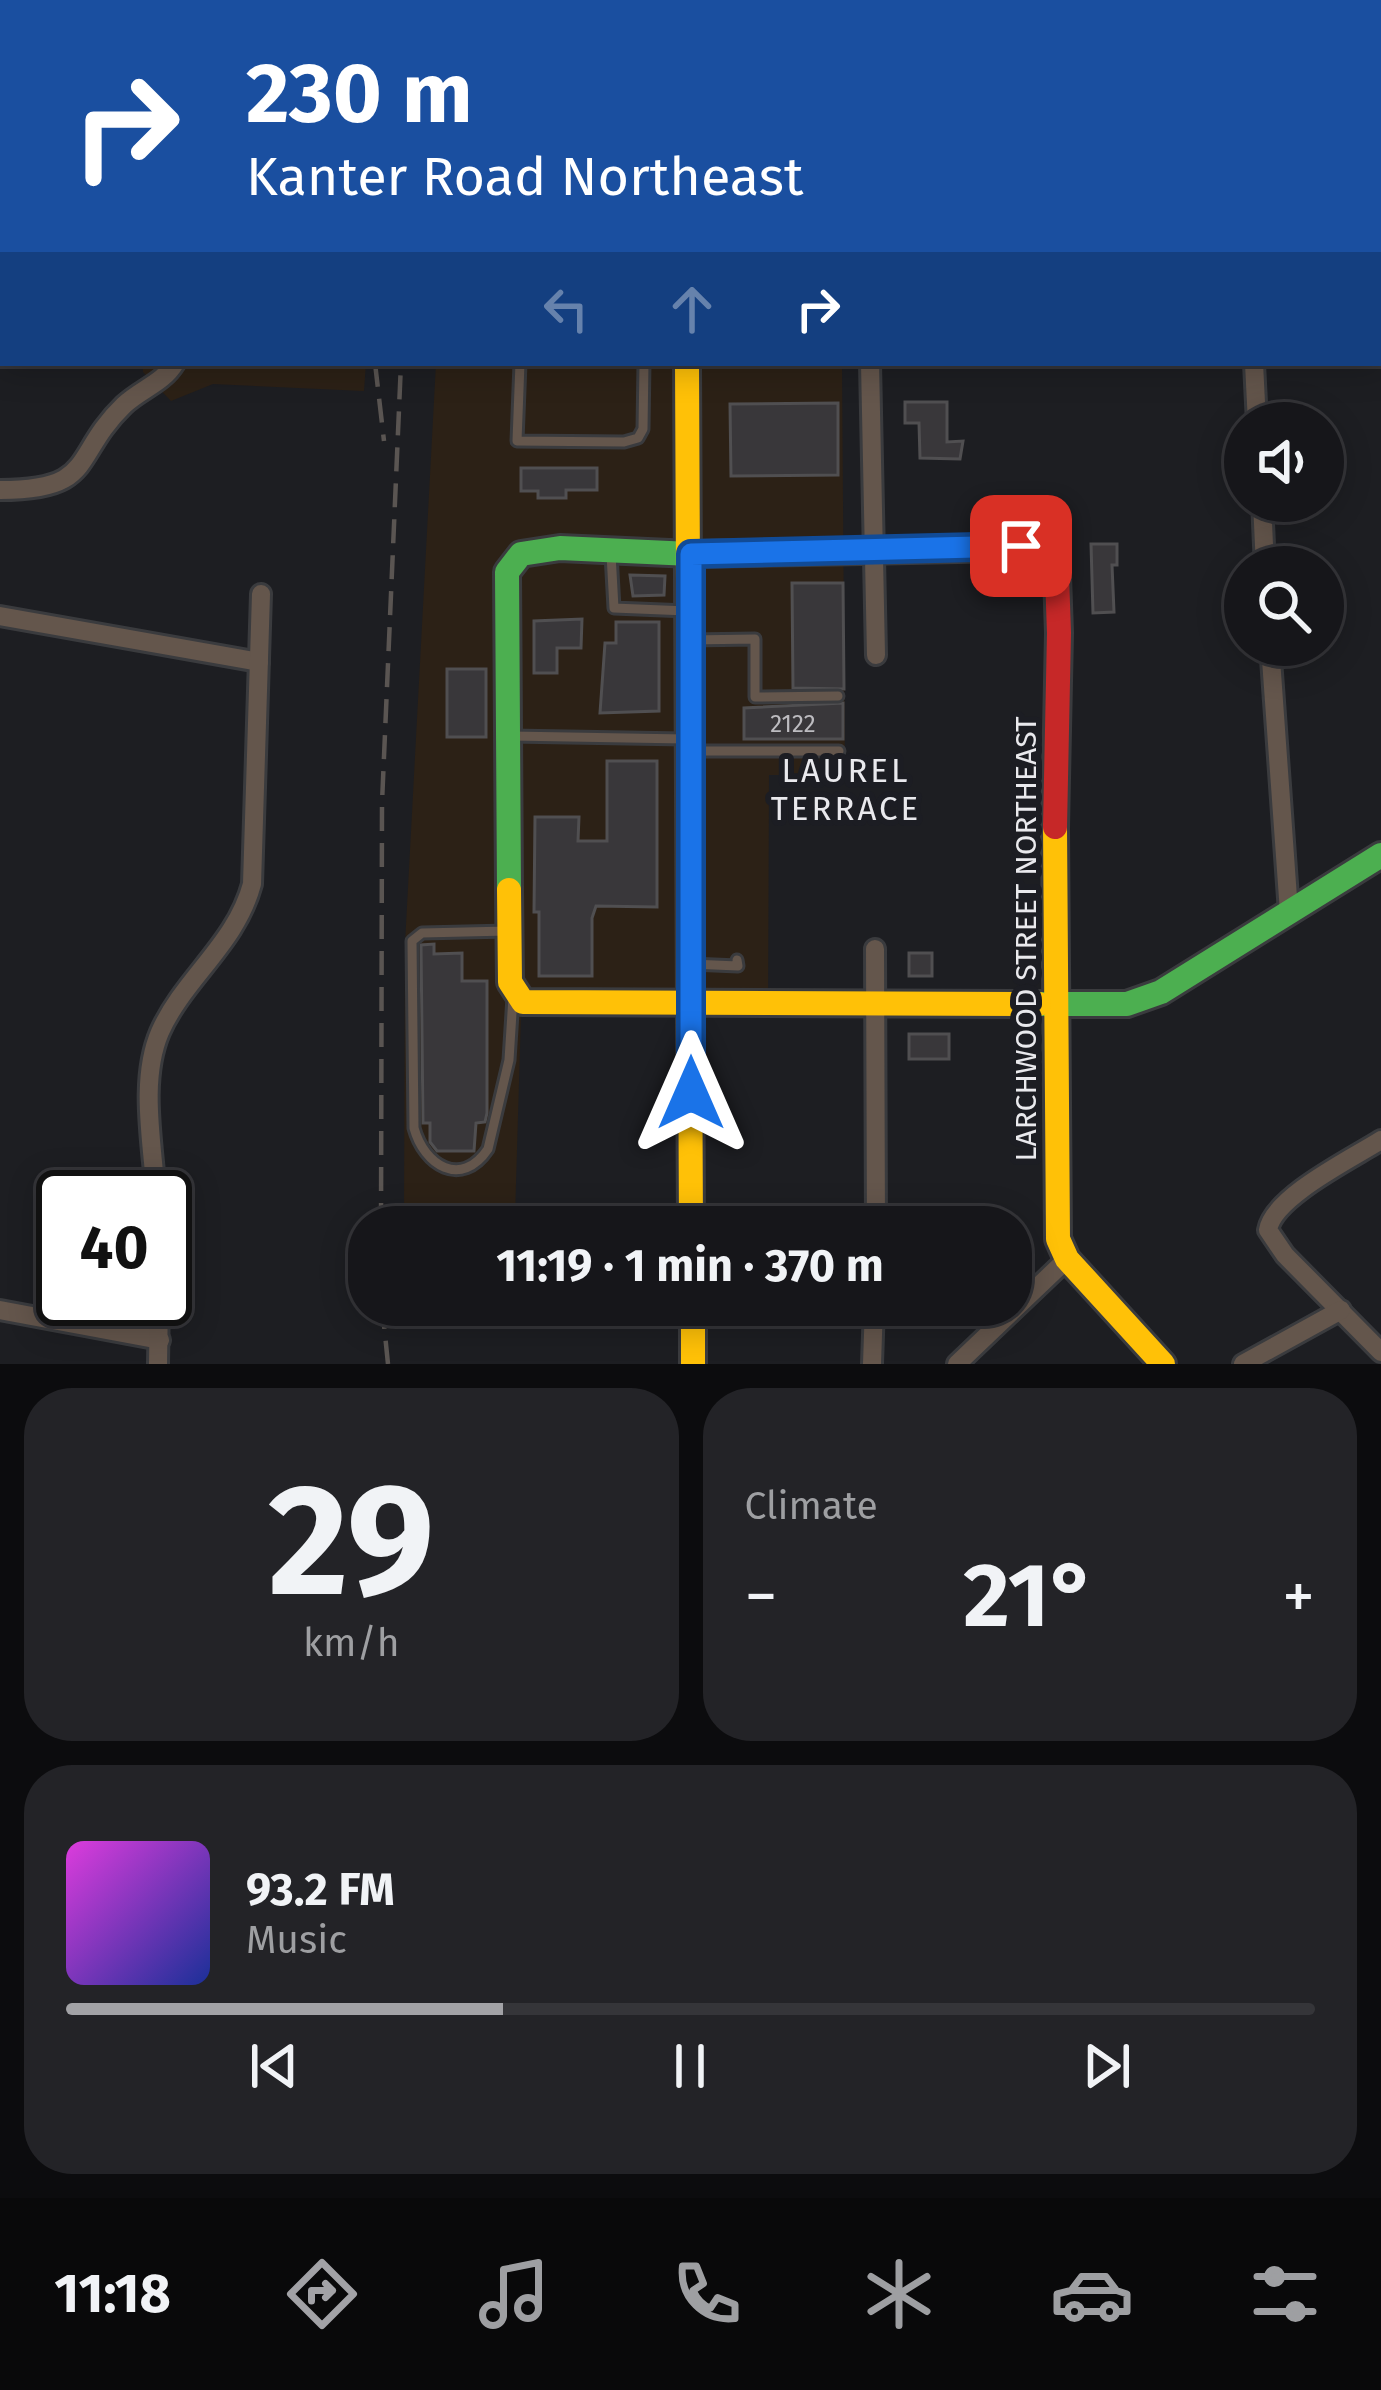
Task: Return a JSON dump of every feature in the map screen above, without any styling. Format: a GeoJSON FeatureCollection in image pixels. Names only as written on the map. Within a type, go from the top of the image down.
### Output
{"type":"FeatureCollection","features":[{"type":"Feature","properties":{"kind":"street"},"geometry":{"type":"LineString","coordinates":[[0,490],[42,487],[74,475],[120,409],[164,378],[173,366]]}},
{"type":"Feature","properties":{"kind":"street"},"geometry":{"type":"LineString","coordinates":[[687,366],[691,1206]]}},
{"type":"Feature","properties":{"kind":"street"},"geometry":{"type":"LineString","coordinates":[[869,366],[876,655]]}},
{"type":"Feature","properties":{"kind":"street"},"geometry":{"type":"LineString","coordinates":[[1254,366],[1256,402]]}},
{"type":"Feature","properties":{"kind":"street","name":"LARCHWOOD STREET NORTHEAST"},"geometry":{"type":"LineString","coordinates":[[874,549],[1056,547],[1060,587],[1053,1004],[1058,1239],[1067,1259]]}},
{"type":"Feature","properties":{"kind":"street"},"geometry":{"type":"LineString","coordinates":[[874,549],[691,554],[526,551],[512,561],[507,572],[508,932],[513,992],[519,999],[534,1004],[1126,1004],[1148,998],[1381,855]]}},
{"type":"Feature","properties":{"kind":"street"},"geometry":{"type":"LineString","coordinates":[[154,1170],[149,1094],[155,1044],[171,1013],[236,926],[252,884],[262,594]]}},
{"type":"Feature","properties":{"kind":"street"},"geometry":{"type":"LineString","coordinates":[[0,616],[259,662]]}},
{"type":"Feature","properties":{"kind":"street"},"geometry":{"type":"LineString","coordinates":[[1271,666],[1289,912]]}},
{"type":"Feature","properties":{"kind":"street"},"geometry":{"type":"LineString","coordinates":[[875,949],[876,1206]]}},
{"type":"Feature","properties":{"kind":"street"},"geometry":{"type":"LineString","coordinates":[[1381,1140],[1297,1194],[1274,1214],[1268,1230],[1285,1255],[1381,1352]]}},
{"type":"Feature","properties":{"kind":"street"},"geometry":{"type":"LineString","coordinates":[[963,1362],[1067,1259],[1162,1364]]}},
{"type":"Feature","properties":{"kind":"street"},"geometry":{"type":"LineString","coordinates":[[0,1310],[160,1340]]}},
{"type":"Feature","properties":{"kind":"street"},"geometry":{"type":"LineString","coordinates":[[1243,1364],[1341,1310]]}},
{"type":"Feature","properties":{"kind":"street"},"geometry":{"type":"LineString","coordinates":[[158,1364],[160,1326]]}},
{"type":"Feature","properties":{"kind":"street"},"geometry":{"type":"LineString","coordinates":[[692,1326],[693,1364]]}},
{"type":"Feature","properties":{"kind":"street"},"geometry":{"type":"LineString","coordinates":[[872,1364],[873,1326]]}},
{"type":"Feature","properties":{"kind":"lane"},"geometry":{"type":"LineString","coordinates":[[520,366],[518,442],[638,438],[643,429],[644,366]]}},
{"type":"Feature","properties":{"kind":"lane"},"geometry":{"type":"LineString","coordinates":[[611,549],[614,608],[691,611]]}},
{"type":"Feature","properties":{"kind":"lane"},"geometry":{"type":"LineString","coordinates":[[691,640],[754,639],[755,697],[838,696]]}},
{"type":"Feature","properties":{"kind":"lane"},"geometry":{"type":"LineString","coordinates":[[506,736],[839,751]]}},
{"type":"Feature","properties":{"kind":"lane"},"geometry":{"type":"LineString","coordinates":[[508,932],[422,933],[412,941],[414,1128],[430,1162],[460,1169],[481,1160],[488,1149],[509,1060],[513,992]]}},
{"type":"Feature","properties":{"kind":"lane"},"geometry":{"type":"LineString","coordinates":[[691,964],[738,966],[737,960]]}},
{"type":"Feature","properties":{"kind":"shaded area"},"geometry":{"type":"Polygon","coordinates":[[[143,366],[366,366],[364,391],[213,384],[171,401],[143,372],[143,366]]]}},
{"type":"Feature","properties":{"kind":"shaded area"},"geometry":{"type":"Polygon","coordinates":[[[436,366],[842,366],[845,775],[769,775],[768,1016],[521,1015],[515,1206],[404,1206],[405,944],[436,366]]]}},
{"type":"Feature","properties":{"kind":"building"},"geometry":{"type":"Polygon","coordinates":[[[905,402],[947,402],[947,442],[963,441],[960,459],[920,458],[919,423],[905,423],[905,402]]]}},
{"type":"Feature","properties":{"kind":"building"},"geometry":{"type":"Polygon","coordinates":[[[838,403],[838,475],[731,476],[730,404],[838,403]]]}},
{"type":"Feature","properties":{"kind":"building"},"geometry":{"type":"Polygon","coordinates":[[[521,468],[597,468],[597,490],[566,490],[566,498],[538,498],[538,491],[521,491],[521,468]]]}},
{"type":"Feature","properties":{"kind":"building"},"geometry":{"type":"Polygon","coordinates":[[[998,503],[1025,504],[1025,525],[997,525],[998,503]]]}},
{"type":"Feature","properties":{"kind":"building"},"geometry":{"type":"Polygon","coordinates":[[[1091,544],[1117,544],[1117,565],[1112,565],[1114,612],[1093,613],[1091,544]]]}},
{"type":"Feature","properties":{"kind":"building"},"geometry":{"type":"Polygon","coordinates":[[[630,575],[665,576],[664,595],[633,596],[630,575]]]}},
{"type":"Feature","properties":{"kind":"building"},"geometry":{"type":"Polygon","coordinates":[[[792,583],[843,583],[844,689],[793,688],[792,583]]]}},
{"type":"Feature","properties":{"kind":"building"},"geometry":{"type":"Polygon","coordinates":[[[582,619],[581,648],[557,648],[557,673],[534,673],[534,621],[582,619]]]}},
{"type":"Feature","properties":{"kind":"building"},"geometry":{"type":"Polygon","coordinates":[[[616,622],[659,622],[659,711],[600,713],[605,643],[616,643],[616,622]]]}},
{"type":"Feature","properties":{"kind":"building"},"geometry":{"type":"Polygon","coordinates":[[[447,669],[486,669],[486,737],[447,737],[447,669]]]}},
{"type":"Feature","properties":{"kind":"building"},"geometry":{"type":"Polygon","coordinates":[[[843,703],[843,739],[744,739],[744,708],[843,703]]]}},
{"type":"Feature","properties":{"kind":"building"},"geometry":{"type":"Polygon","coordinates":[[[607,761],[657,761],[657,907],[596,906],[592,976],[539,976],[535,817],[579,817],[578,841],[607,841],[607,761]]]}},
{"type":"Feature","properties":{"kind":"building"},"geometry":{"type":"Polygon","coordinates":[[[434,944],[434,954],[462,953],[462,981],[487,981],[487,1113],[485,1122],[476,1123],[474,1151],[437,1151],[430,1142],[430,1123],[423,1123],[421,945],[434,944]]]}},
{"type":"Feature","properties":{"kind":"building"},"geometry":{"type":"Polygon","coordinates":[[[909,953],[932,953],[932,976],[909,976],[909,953]]]}},
{"type":"Feature","properties":{"kind":"building"},"geometry":{"type":"Polygon","coordinates":[[[909,1034],[949,1034],[949,1059],[909,1059],[909,1034]]]}},
{"type":"Feature","properties":{"kind":"railway"},"geometry":{"type":"LineString","coordinates":[[375,366],[384,441]]}},
{"type":"Feature","properties":{"kind":"railway"},"geometry":{"type":"LineString","coordinates":[[381,1206],[382,803],[401,366]]}},
{"type":"Feature","properties":{"kind":"railway"},"geometry":{"type":"LineString","coordinates":[[384,1326],[388,1364]]}},
{"type":"Feature","properties":{"kind":"traffic: fast"},"geometry":{"type":"LineString","coordinates":[[509,890],[507,572],[521,554],[560,548],[691,554],[862,551]]}},
{"type":"Feature","properties":{"kind":"traffic: fast"},"geometry":{"type":"LineString","coordinates":[[1039,1004],[1127,1004],[1161,992],[1381,855]]}},
{"type":"Feature","properties":{"kind":"traffic: slow"},"geometry":{"type":"LineString","coordinates":[[687,366],[691,1206]]}},
{"type":"Feature","properties":{"kind":"traffic: slow"},"geometry":{"type":"LineString","coordinates":[[1055,827],[1058,1239],[1067,1259],[1163,1364]]}},
{"type":"Feature","properties":{"kind":"traffic: slow"},"geometry":{"type":"LineString","coordinates":[[509,890],[510,982],[523,1002],[1039,1004]]}},
{"type":"Feature","properties":{"kind":"traffic: slow"},"geometry":{"type":"LineString","coordinates":[[693,1326],[693,1364]]}},
{"type":"Feature","properties":{"kind":"traffic: jam"},"geometry":{"type":"LineString","coordinates":[[862,551],[1056,547],[1055,827]]}},
{"type":"Feature","properties":{"kind":"district","name":"LAUREL TERRACE"},"geometry":{"type":"Point","coordinates":[846,789]}},
{"type":"Feature","properties":{"kind":"route"},"geometry":{"type":"LineString","coordinates":[[691,1093],[691,554],[1021,546]]}}]}
